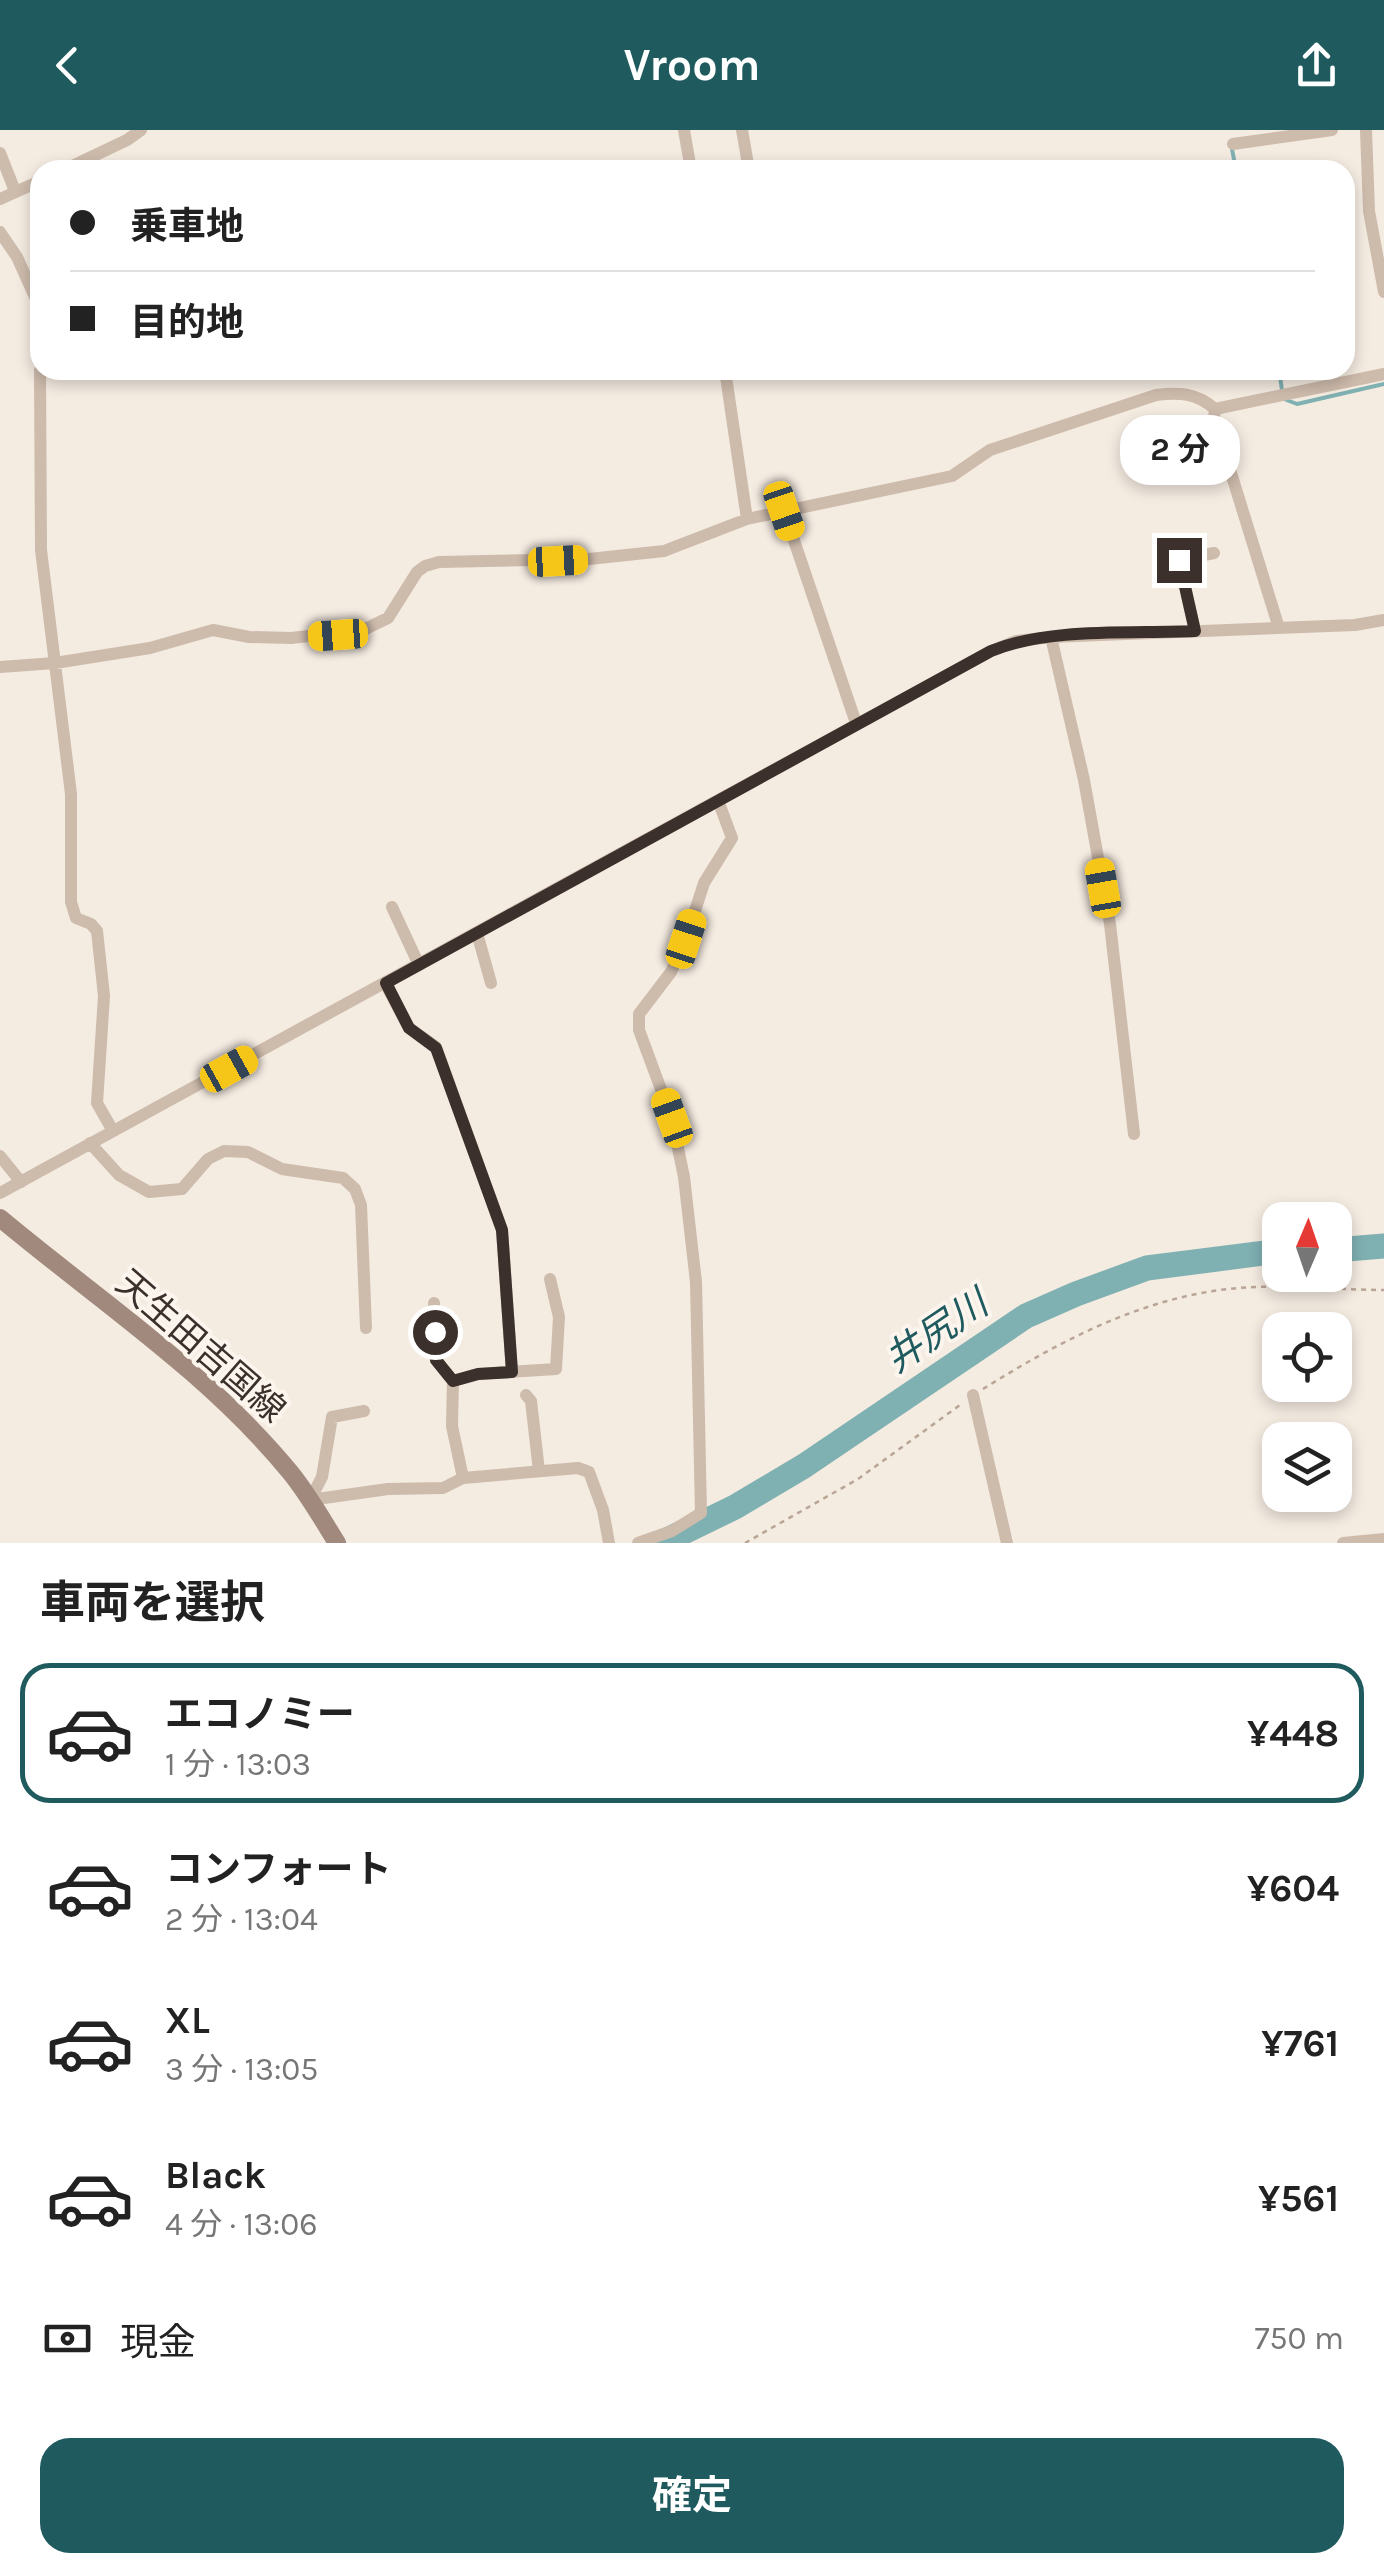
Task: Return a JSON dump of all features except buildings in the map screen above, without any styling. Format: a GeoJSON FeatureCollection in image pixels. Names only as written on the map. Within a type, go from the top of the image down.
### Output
{"type":"FeatureCollection","features":[{"type":"Feature","properties":{"kind":"main road","name":"天生田吉国線"},"geometry":{"type":"LineString","coordinates":[[0,1218],[193,1373],[258,1437],[310,1500],[337,1543]]}},
{"type":"Feature","properties":{"kind":"street"},"geometry":{"type":"LineString","coordinates":[[85,160],[140,130]]}},
{"type":"Feature","properties":{"kind":"street"},"geometry":{"type":"LineString","coordinates":[[684,130],[689,160]]}},
{"type":"Feature","properties":{"kind":"street"},"geometry":{"type":"LineString","coordinates":[[742,130],[747,160]]}},
{"type":"Feature","properties":{"kind":"street"},"geometry":{"type":"LineString","coordinates":[[1232,144],[1332,130]]}},
{"type":"Feature","properties":{"kind":"street"},"geometry":{"type":"LineString","coordinates":[[1366,130],[1369,211],[1384,292]]}},
{"type":"Feature","properties":{"kind":"street"},"geometry":{"type":"LineString","coordinates":[[0,153],[16,192]]}},
{"type":"Feature","properties":{"kind":"street"},"geometry":{"type":"LineString","coordinates":[[0,199],[30,186]]}},
{"type":"Feature","properties":{"kind":"street"},"geometry":{"type":"LineString","coordinates":[[0,232],[30,286]]}},
{"type":"Feature","properties":{"kind":"street"},"geometry":{"type":"LineString","coordinates":[[0,667],[150,648],[213,630],[249,637],[291,638],[363,630],[388,618],[417,572],[439,562],[574,560],[664,551],[748,519],[952,476],[990,450],[1156,394],[1181,392],[1197,396],[1216,409],[1384,374]]}},
{"type":"Feature","properties":{"kind":"street"},"geometry":{"type":"LineString","coordinates":[[40,380],[42,550],[71,794],[72,913],[97,932],[104,996],[97,1103],[113,1131]]}},
{"type":"Feature","properties":{"kind":"street"},"geometry":{"type":"LineString","coordinates":[[727,380],[748,519]]}},
{"type":"Feature","properties":{"kind":"street"},"geometry":{"type":"LineString","coordinates":[[1216,409],[1214,418],[1279,628]]}},
{"type":"Feature","properties":{"kind":"street"},"geometry":{"type":"LineString","coordinates":[[784,511],[856,723]]}},
{"type":"Feature","properties":{"kind":"street"},"geometry":{"type":"LineString","coordinates":[[1175,541],[1195,631]]}},
{"type":"Feature","properties":{"kind":"street"},"geometry":{"type":"LineString","coordinates":[[1179,560],[1214,552]]}},
{"type":"Feature","properties":{"kind":"street"},"geometry":{"type":"LineString","coordinates":[[0,1193],[991,651],[1016,641],[1051,637],[1384,620]]}},
{"type":"Feature","properties":{"kind":"street"},"geometry":{"type":"LineString","coordinates":[[1051,637],[1084,780],[1110,924],[1134,1134]]}},
{"type":"Feature","properties":{"kind":"street"},"geometry":{"type":"LineString","coordinates":[[638,1543],[672,1531],[702,1512],[696,1282],[684,1177],[672,1118],[638,1030],[639,1014],[671,972],[704,883],[732,838],[719,802]]}},
{"type":"Feature","properties":{"kind":"street"},"geometry":{"type":"LineString","coordinates":[[392,907],[419,965]]}},
{"type":"Feature","properties":{"kind":"street"},"geometry":{"type":"LineString","coordinates":[[477,933],[491,983]]}},
{"type":"Feature","properties":{"kind":"street"},"geometry":{"type":"LineString","coordinates":[[386,983],[409,1028],[436,1048],[502,1230],[512,1372]]}},
{"type":"Feature","properties":{"kind":"street"},"geometry":{"type":"LineString","coordinates":[[90,1144],[119,1175],[150,1192],[182,1189],[208,1159],[224,1152],[248,1152],[282,1170],[343,1178],[355,1189],[360,1206],[366,1328]]}},
{"type":"Feature","properties":{"kind":"street"},"geometry":{"type":"LineString","coordinates":[[0,1156],[21,1182]]}},
{"type":"Feature","properties":{"kind":"street"},"geometry":{"type":"LineString","coordinates":[[453,1381],[478,1374],[556,1369],[559,1318],[550,1279]]}},
{"type":"Feature","properties":{"kind":"street"},"geometry":{"type":"LineString","coordinates":[[434,1303],[436,1360],[453,1381],[452,1426],[463,1478]]}},
{"type":"Feature","properties":{"kind":"street"},"geometry":{"type":"LineString","coordinates":[[526,1395],[531,1401],[539,1471]]}},
{"type":"Feature","properties":{"kind":"street"},"geometry":{"type":"LineString","coordinates":[[974,1395],[1007,1543]]}},
{"type":"Feature","properties":{"kind":"street"},"geometry":{"type":"LineString","coordinates":[[310,1500],[322,1477],[332,1417],[364,1411]]}},
{"type":"Feature","properties":{"kind":"street"},"geometry":{"type":"LineString","coordinates":[[310,1500],[443,1488],[463,1478],[578,1468],[589,1472],[603,1510],[609,1543]]}},
{"type":"Feature","properties":{"kind":"street"},"geometry":{"type":"LineString","coordinates":[[1343,1543],[1384,1539]]}},
{"type":"Feature","properties":{"kind":"path"},"geometry":{"type":"LineString","coordinates":[[745,1543],[858,1479],[974,1395],[1064,1341],[1148,1306],[1238,1288],[1384,1290]]}},
{"type":"Feature","properties":{"kind":"waterway"},"geometry":{"type":"LineString","coordinates":[[1232,149],[1234,160]]}},
{"type":"Feature","properties":{"kind":"waterway"},"geometry":{"type":"LineString","coordinates":[[1280,380],[1282,390]]}},
{"type":"Feature","properties":{"kind":"waterway"},"geometry":{"type":"LineString","coordinates":[[1284,399],[1297,404],[1384,384]]}},
{"type":"Feature","properties":{"kind":"waterway","name":"井尻川"},"geometry":{"type":"LineString","coordinates":[[1352,1249],[1384,1246]]}},
{"type":"Feature","properties":{"kind":"waterway","name":"井尻川"},"geometry":{"type":"LineString","coordinates":[[661,1543],[735,1507],[804,1466],[1026,1316],[1147,1268],[1262,1253]]}},
{"type":"Feature","properties":{"kind":"route"},"geometry":{"type":"LineString","coordinates":[[435,1332],[436,1360],[453,1381],[478,1374],[512,1372],[502,1230],[436,1048],[409,1028],[386,983],[991,651],[1016,641],[1051,637],[1195,631],[1179,560]]}}]}
